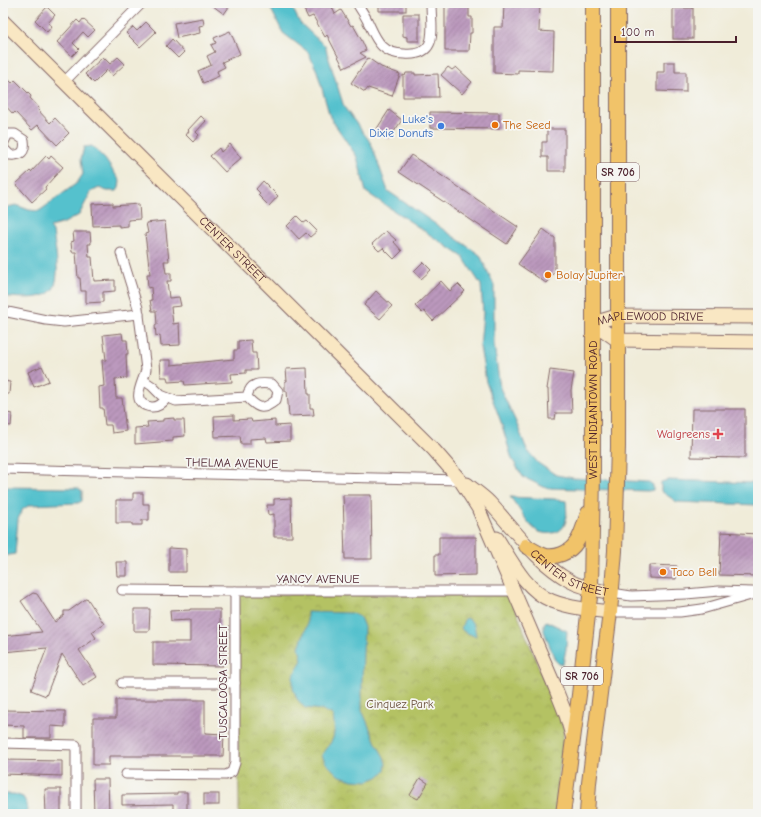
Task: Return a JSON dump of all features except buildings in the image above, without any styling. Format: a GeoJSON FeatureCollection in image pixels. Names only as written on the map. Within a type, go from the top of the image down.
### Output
{"type":"FeatureCollection","features":[{"type":"Feature","properties":{"kind":"main road","name":"WEST INDIANTOWN ROAD"},"geometry":{"type":"LineString","coordinates":[[563,814],[591,588],[593,499],[593,3]]}},
{"type":"Feature","properties":{"kind":"main road","name":"WEST INDIANTOWN ROAD"},"geometry":{"type":"LineString","coordinates":[[587,814],[595,723],[610,612],[615,551],[617,472],[618,3]]}},
{"type":"Feature","properties":{"kind":"main road"},"geometry":{"type":"LineString","coordinates":[[526,546],[546,556],[554,556],[570,550],[576,544],[580,536],[593,499]]}},
{"type":"Feature","properties":{"kind":"street"},"geometry":{"type":"LineString","coordinates":[[64,82],[142,3]]}},
{"type":"Feature","properties":{"kind":"street"},"geometry":{"type":"LineString","coordinates":[[357,3],[377,40],[389,52],[420,54],[428,48],[431,41],[431,3]]}},
{"type":"Feature","properties":{"kind":"street","name":"CENTER STREET"},"geometry":{"type":"LineString","coordinates":[[3,21],[434,450],[460,480],[478,508],[561,702],[573,741]]}},
{"type":"Feature","properties":{"kind":"street"},"geometry":{"type":"LineString","coordinates":[[121,253],[137,302],[146,369],[138,391],[139,396],[141,402],[152,407],[162,404],[167,398]]}},
{"type":"Feature","properties":{"kind":"street"},"geometry":{"type":"LineString","coordinates":[[3,311],[46,320],[64,322],[139,314]]}},
{"type":"Feature","properties":{"kind":"street","name":"MAPLEWOOD DRIVE"},"geometry":{"type":"LineString","coordinates":[[593,324],[617,316],[758,318]]}},
{"type":"Feature","properties":{"kind":"street","name":"MAPLEWOOD DRIVE"},"geometry":{"type":"LineString","coordinates":[[593,324],[617,340],[758,342]]}},
{"type":"Feature","properties":{"kind":"street"},"geometry":{"type":"LineString","coordinates":[[143,380],[167,398],[182,401],[247,397]]}},
{"type":"Feature","properties":{"kind":"street","name":"THELMA AVENUE"},"geometry":{"type":"LineString","coordinates":[[3,469],[460,480]]}},
{"type":"Feature","properties":{"kind":"street","name":"CENTER STREET"},"geometry":{"type":"LineString","coordinates":[[460,480],[488,500],[526,546],[546,564],[571,582],[612,593],[631,596],[718,591],[758,593]]}},
{"type":"Feature","properties":{"kind":"street"},"geometry":{"type":"LineString","coordinates":[[478,508],[519,572],[535,589],[551,601],[589,610],[610,612]]}},
{"type":"Feature","properties":{"kind":"street","name":"YANCY AVENUE"},"geometry":{"type":"LineString","coordinates":[[122,590],[513,591]]}},
{"type":"Feature","properties":{"kind":"street","name":"TUSCALOOSA STREET"},"geometry":{"type":"LineString","coordinates":[[126,774],[226,775],[232,772],[235,763],[235,591]]}},
{"type":"Feature","properties":{"kind":"street","name":"CENTER STREET"},"geometry":{"type":"LineString","coordinates":[[610,612],[680,612],[702,609],[758,593]]}},
{"type":"Feature","properties":{"kind":"street"},"geometry":{"type":"LineString","coordinates":[[122,683],[235,683]]}},
{"type":"Feature","properties":{"kind":"street"},"geometry":{"type":"LineString","coordinates":[[3,743],[76,744],[76,814]]}},
{"type":"Feature","properties":{"kind":"green space","name":"Cinquez Park"},"geometry":{"type":"Polygon","coordinates":[[[237,594],[510,595],[545,683],[554,700],[564,729],[555,814],[239,814],[237,594]]]}},
{"type":"Feature","properties":{"kind":"water"},"geometry":{"type":"Polygon","coordinates":[[[268,3],[290,3],[300,23],[325,46],[344,107],[371,143],[388,191],[480,255],[494,285],[494,344],[500,388],[527,450],[538,463],[556,475],[573,478],[649,482],[653,485],[653,490],[546,488],[523,477],[512,459],[501,422],[486,382],[480,347],[483,313],[481,285],[463,257],[366,192],[357,157],[330,117],[317,71],[308,52],[283,33],[268,3]]]}},
{"type":"Feature","properties":{"kind":"water"},"geometry":{"type":"Polygon","coordinates":[[[92,146],[105,159],[120,181],[119,188],[117,191],[107,191],[99,188],[91,192],[79,215],[64,223],[50,227],[53,232],[57,266],[55,285],[52,290],[47,294],[32,298],[3,296],[3,208],[16,205],[29,210],[39,211],[77,183],[83,174],[81,159],[84,147],[92,146]]]}},
{"type":"Feature","properties":{"kind":"water"},"geometry":{"type":"Polygon","coordinates":[[[668,480],[758,483],[758,505],[677,502],[661,491],[661,482],[668,480]]]}},
{"type":"Feature","properties":{"kind":"water"},"geometry":{"type":"Polygon","coordinates":[[[7,487],[78,488],[82,491],[82,501],[78,503],[30,505],[23,509],[18,519],[15,554],[3,556],[3,490],[7,487]]]}},
{"type":"Feature","properties":{"kind":"water"},"geometry":{"type":"Polygon","coordinates":[[[510,497],[566,501],[566,521],[562,529],[558,532],[552,533],[537,531],[533,528],[510,497]]]}},
{"type":"Feature","properties":{"kind":"water"},"geometry":{"type":"Polygon","coordinates":[[[307,612],[351,613],[360,617],[364,627],[362,710],[386,764],[385,771],[378,777],[368,781],[352,780],[338,775],[325,762],[322,755],[334,736],[333,715],[322,710],[305,708],[297,699],[293,688],[293,676],[302,660],[299,647],[307,625],[307,612]]]}},
{"type":"Feature","properties":{"kind":"water"},"geometry":{"type":"Polygon","coordinates":[[[466,618],[469,619],[475,628],[476,636],[463,631],[461,628],[466,618]]]}},
{"type":"Feature","properties":{"kind":"water"},"geometry":{"type":"Polygon","coordinates":[[[546,621],[567,631],[563,664],[559,664],[555,660],[544,631],[544,624],[546,621]]]}},
{"type":"Feature","properties":{"kind":"water"},"geometry":{"type":"Polygon","coordinates":[[[3,794],[14,794],[23,797],[27,804],[27,814],[3,814],[3,794]]]}},
{"type":"Feature","properties":{"kind":"place","name":"The Seed"},"geometry":{"type":"Point","coordinates":[495,125]}},
{"type":"Feature","properties":{"kind":"place","name":"Luke's Dixie Donuts"},"geometry":{"type":"Point","coordinates":[441,126]}},
{"type":"Feature","properties":{"kind":"place","name":"Bolay Jupiter"},"geometry":{"type":"Point","coordinates":[548,275]}},
{"type":"Feature","properties":{"kind":"place","name":"Walgreens"},"geometry":{"type":"Point","coordinates":[718,434]}},
{"type":"Feature","properties":{"kind":"place","name":"Taco Bell"},"geometry":{"type":"Point","coordinates":[663,572]}}]}
